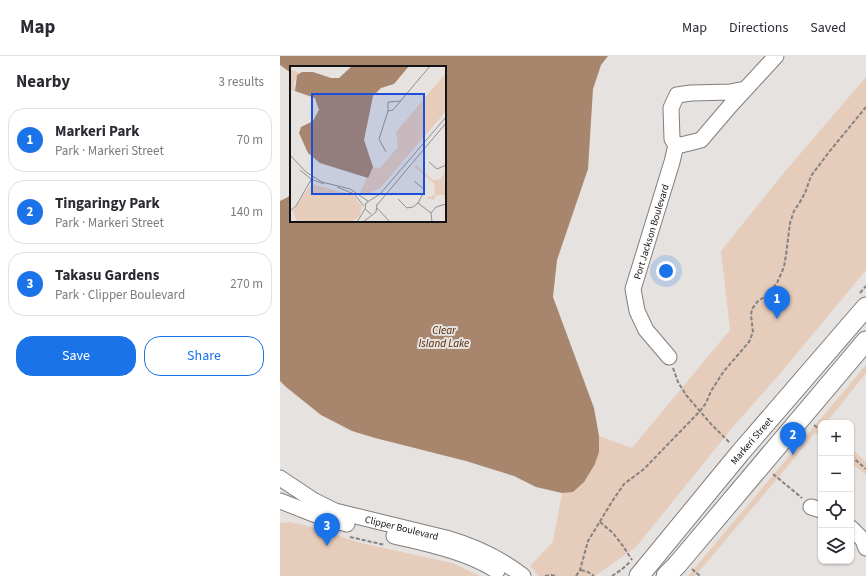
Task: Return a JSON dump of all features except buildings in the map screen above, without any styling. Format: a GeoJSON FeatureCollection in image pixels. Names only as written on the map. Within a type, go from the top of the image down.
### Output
{"type":"FeatureCollection","features":[{"type":"Feature","properties":{"kind":"main road","name":"Markeri Street"},"geometry":{"type":"LineString","coordinates":[[635,568],[740,453],[866,308]]}},
{"type":"Feature","properties":{"kind":"main road"},"geometry":{"type":"LineString","coordinates":[[666,576],[677,565],[866,341]]}},
{"type":"Feature","properties":{"kind":"street"},"geometry":{"type":"LineString","coordinates":[[676,145],[702,140],[730,106],[776,56]]}},
{"type":"Feature","properties":{"kind":"street","name":"Port Jackson Boulevard"},"geometry":{"type":"LineString","coordinates":[[669,357],[646,330],[637,311],[633,289],[676,145],[672,139],[671,108],[678,95],[691,93],[730,92],[745,89]]}},
{"type":"Feature","properties":{"kind":"street","name":"Clipper Boulevard"},"geometry":{"type":"LineString","coordinates":[[282,484],[335,510],[461,542],[479,549],[523,576]]}},
{"type":"Feature","properties":{"kind":"street","name":"Clipper Boulevard"},"geometry":{"type":"LineString","coordinates":[[280,501],[336,522],[458,553],[489,566],[505,576]]}},
{"type":"Feature","properties":{"kind":"street"},"geometry":{"type":"LineString","coordinates":[[854,531],[863,540],[866,548]]}},
{"type":"Feature","properties":{"kind":"path"},"geometry":{"type":"LineString","coordinates":[[576,576],[580,570],[588,541],[624,484],[644,470],[700,411],[724,371],[749,342],[753,332],[751,315],[752,309],[757,302],[768,295],[777,283],[784,267],[790,223],[794,212],[805,194],[811,176],[866,107]]}},
{"type":"Feature","properties":{"kind":"path"},"geometry":{"type":"LineString","coordinates":[[669,357],[678,382],[686,395],[711,424],[732,444]]}},
{"type":"Feature","properties":{"kind":"path"},"geometry":{"type":"LineString","coordinates":[[812,423],[818,428]]}},
{"type":"Feature","properties":{"kind":"path"},"geometry":{"type":"LineString","coordinates":[[854,459],[866,469]]}},
{"type":"Feature","properties":{"kind":"path"},"geometry":{"type":"LineString","coordinates":[[771,471],[816,508]]}},
{"type":"Feature","properties":{"kind":"path"},"geometry":{"type":"LineString","coordinates":[[600,522],[613,533],[623,546],[635,568]]}},
{"type":"Feature","properties":{"kind":"path"},"geometry":{"type":"LineString","coordinates":[[690,568],[700,576]]}},
{"type":"Feature","properties":{"kind":"path"},"geometry":{"type":"LineString","coordinates":[[580,570],[588,572],[594,576]]}},
{"type":"Feature","properties":{"kind":"path"},"geometry":{"type":"LineString","coordinates":[[545,576],[557,576]]}},
{"type":"Feature","properties":{"kind":"shaded area"},"geometry":{"type":"Polygon","coordinates":[[[866,77],[866,270],[784,369],[732,428],[636,547],[595,576],[538,576],[530,566],[553,542],[562,493],[573,492],[595,464],[599,452],[599,436],[632,448],[730,330],[721,251],[782,175],[866,77]]]}},
{"type":"Feature","properties":{"kind":"shaded area"},"geometry":{"type":"Polygon","coordinates":[[[866,365],[866,373],[828,420],[820,420],[866,365]]]}},
{"type":"Feature","properties":{"kind":"shaded area"},"geometry":{"type":"Polygon","coordinates":[[[818,422],[818,436],[815,433],[702,568],[694,576],[688,576],[818,422]]]}},
{"type":"Feature","properties":{"kind":"shaded area"},"geometry":{"type":"Polygon","coordinates":[[[854,451],[866,462],[866,475],[854,465],[854,451]]]}},
{"type":"Feature","properties":{"kind":"shaded area"},"geometry":{"type":"Polygon","coordinates":[[[290,522],[308,526],[361,543],[452,563],[480,576],[280,576],[280,523],[290,522]]]}},
{"type":"Feature","properties":{"kind":"water","name":"Clear Island Lake"},"geometry":{"type":"Polygon","coordinates":[[[280,56],[608,56],[601,65],[593,89],[588,169],[557,260],[553,297],[594,408],[599,436],[599,452],[595,464],[584,482],[573,492],[562,493],[536,487],[514,476],[466,461],[352,431],[321,415],[280,381],[280,201],[290,195],[290,222],[446,222],[446,66],[290,66],[290,72],[280,65],[280,56]]]}},
{"type":"Feature","properties":{"kind":"place","name":"Markeri Park"},"geometry":{"type":"Point","coordinates":[777,319]}},
{"type":"Feature","properties":{"kind":"place","name":"Tingaringy Park"},"geometry":{"type":"Point","coordinates":[793,455]}},
{"type":"Feature","properties":{"kind":"place","name":"Takasu Gardens"},"geometry":{"type":"Point","coordinates":[327,546]}}]}
